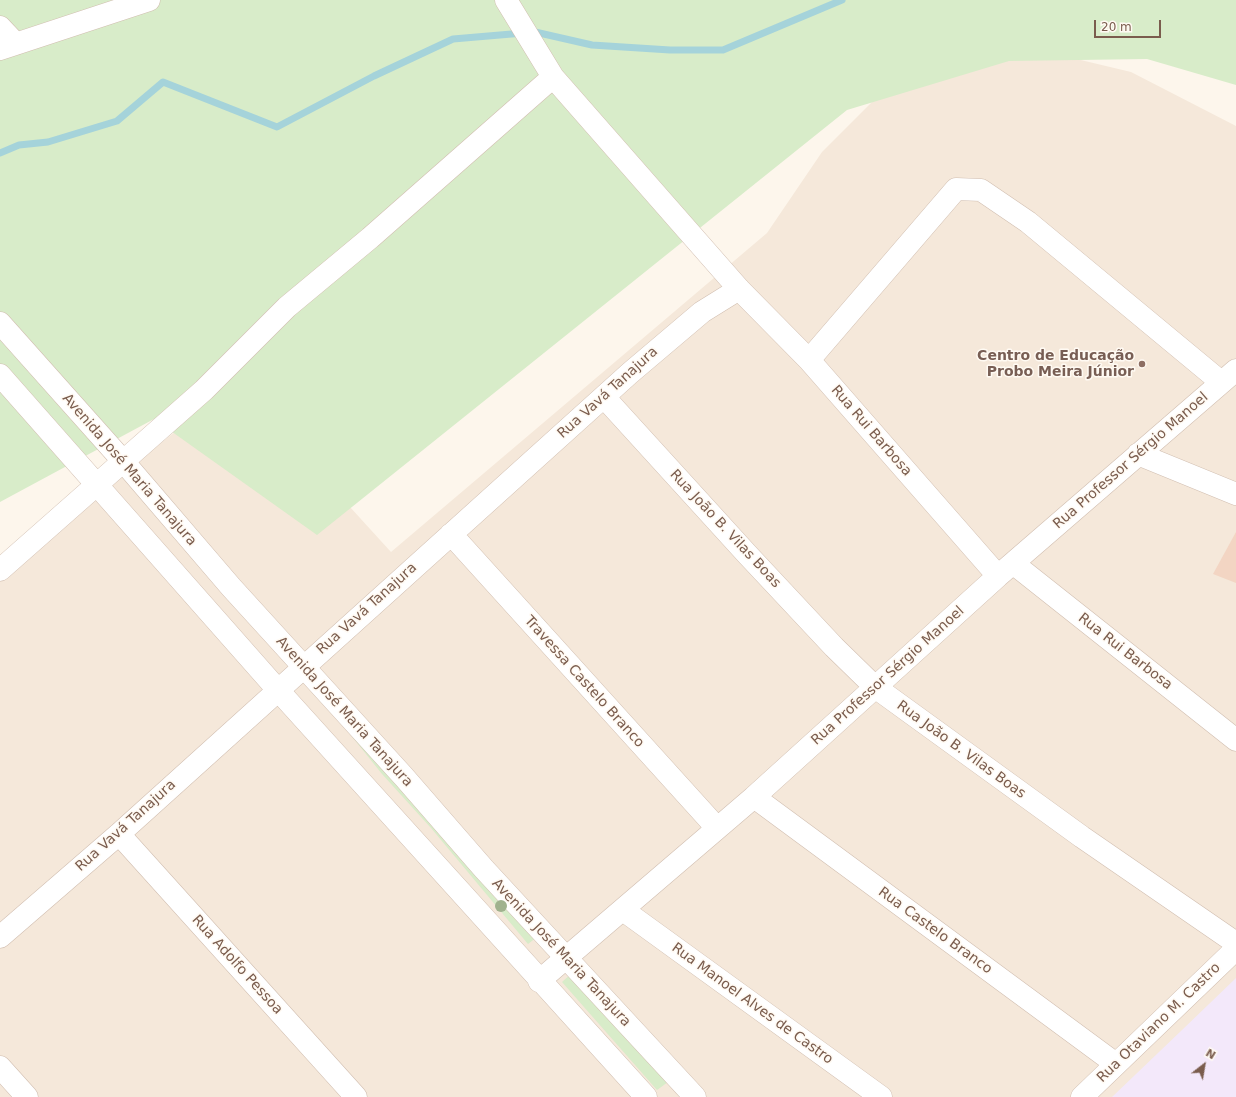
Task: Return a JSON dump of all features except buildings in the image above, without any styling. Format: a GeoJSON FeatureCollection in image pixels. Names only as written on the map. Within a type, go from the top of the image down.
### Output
{"type":"FeatureCollection","features":[{"type":"Feature","properties":{"kind":"street"},"geometry":{"type":"LineString","coordinates":[[0,27],[8,47],[149,0]]}},
{"type":"Feature","properties":{"kind":"street","name":"Rua Rui Barbosa"},"geometry":{"type":"LineString","coordinates":[[506,0],[553,77],[739,289],[809,360],[1006,570],[1236,740]]}},
{"type":"Feature","properties":{"kind":"street"},"geometry":{"type":"LineString","coordinates":[[0,570],[204,390],[287,307],[370,238],[553,77]]}},
{"type":"Feature","properties":{"kind":"street"},"geometry":{"type":"LineString","coordinates":[[809,360],[956,189],[981,190],[1028,222],[1228,376]]}},
{"type":"Feature","properties":{"kind":"street","name":"Rua Vavá Tanajura"},"geometry":{"type":"LineString","coordinates":[[0,937],[119,834],[302,666],[665,342],[702,312],[739,289]]}},
{"type":"Feature","properties":{"kind":"street","name":"Avenida José Maria Tanajura"},"geometry":{"type":"LineString","coordinates":[[0,323],[123,461],[231,587],[404,777],[687,1094]]}},
{"type":"Feature","properties":{"kind":"street"},"geometry":{"type":"LineString","coordinates":[[0,375],[277,689],[646,1097]]}},
{"type":"Feature","properties":{"kind":"street","name":"Rua Professor Sérgio Manoel"},"geometry":{"type":"LineString","coordinates":[[539,980],[754,798],[1006,570],[1228,376]]}},
{"type":"Feature","properties":{"kind":"street","name":"Rua João B. Vilas Boas"},"geometry":{"type":"LineString","coordinates":[[604,397],[746,553],[834,647],[875,687],[1082,837],[1236,943]]}},
{"type":"Feature","properties":{"kind":"street"},"geometry":{"type":"LineString","coordinates":[[58,439],[83,417]]}},
{"type":"Feature","properties":{"kind":"street"},"geometry":{"type":"LineString","coordinates":[[1138,454],[1236,494]]}},
{"type":"Feature","properties":{"kind":"street","name":"Travessa Castelo Branco"},"geometry":{"type":"LineString","coordinates":[[451,534],[718,828]]}},
{"type":"Feature","properties":{"kind":"street"},"geometry":{"type":"LineString","coordinates":[[377,800],[404,777]]}},
{"type":"Feature","properties":{"kind":"street","name":"Rua Castelo Branco"},"geometry":{"type":"LineString","coordinates":[[754,798],[1116,1064]]}},
{"type":"Feature","properties":{"kind":"street","name":"Rua Adolfo Pessoa"},"geometry":{"type":"LineString","coordinates":[[119,834],[356,1097]]}},
{"type":"Feature","properties":{"kind":"street","name":"Rua Manoel Alves de Castro"},"geometry":{"type":"LineString","coordinates":[[623,910],[881,1097]]}},
{"type":"Feature","properties":{"kind":"street","name":"Rua Otaviano M. Castro"},"geometry":{"type":"LineString","coordinates":[[1082,1097],[1236,950]]}},
{"type":"Feature","properties":{"kind":"street"},"geometry":{"type":"LineString","coordinates":[[0,1067],[27,1097]]}},
{"type":"Feature","properties":{"kind":"shaded area"},"geometry":{"type":"Polygon","coordinates":[[[992,45],[1064,56],[1131,72],[1236,126],[1236,1097],[0,1097],[0,570],[237,383],[391,552],[767,233],[822,152],[891,83],[992,45]]]}},
{"type":"Feature","properties":{"kind":"shaded area"},"geometry":{"type":"Polygon","coordinates":[[[1236,978],[1236,1097],[1112,1097],[1182,1030],[1236,978]]]}},
{"type":"Feature","properties":{"kind":"green space"},"geometry":{"type":"Polygon","coordinates":[[[0,0],[1236,0],[1236,85],[1147,59],[1009,61],[847,110],[317,535],[154,419],[0,502],[0,0]]]}},
{"type":"Feature","properties":{"kind":"green space"},"geometry":{"type":"Polygon","coordinates":[[[333,713],[537,937],[528,944],[431,828],[382,774],[333,713]]]}},
{"type":"Feature","properties":{"kind":"green space"},"geometry":{"type":"Polygon","coordinates":[[[572,973],[668,1082],[657,1090],[562,982],[572,973]]]}},
{"type":"Feature","properties":{"kind":"waterway"},"geometry":{"type":"LineString","coordinates":[[0,153],[19,145],[48,142],[117,121],[163,82],[277,127],[374,76],[453,39],[535,32],[592,45],[670,50],[723,50],[842,0]]}},
{"type":"Feature","properties":{"kind":"place","name":"Centro de Educação Probo Meira Júnior"},"geometry":{"type":"Point","coordinates":[1142,364]}}]}
